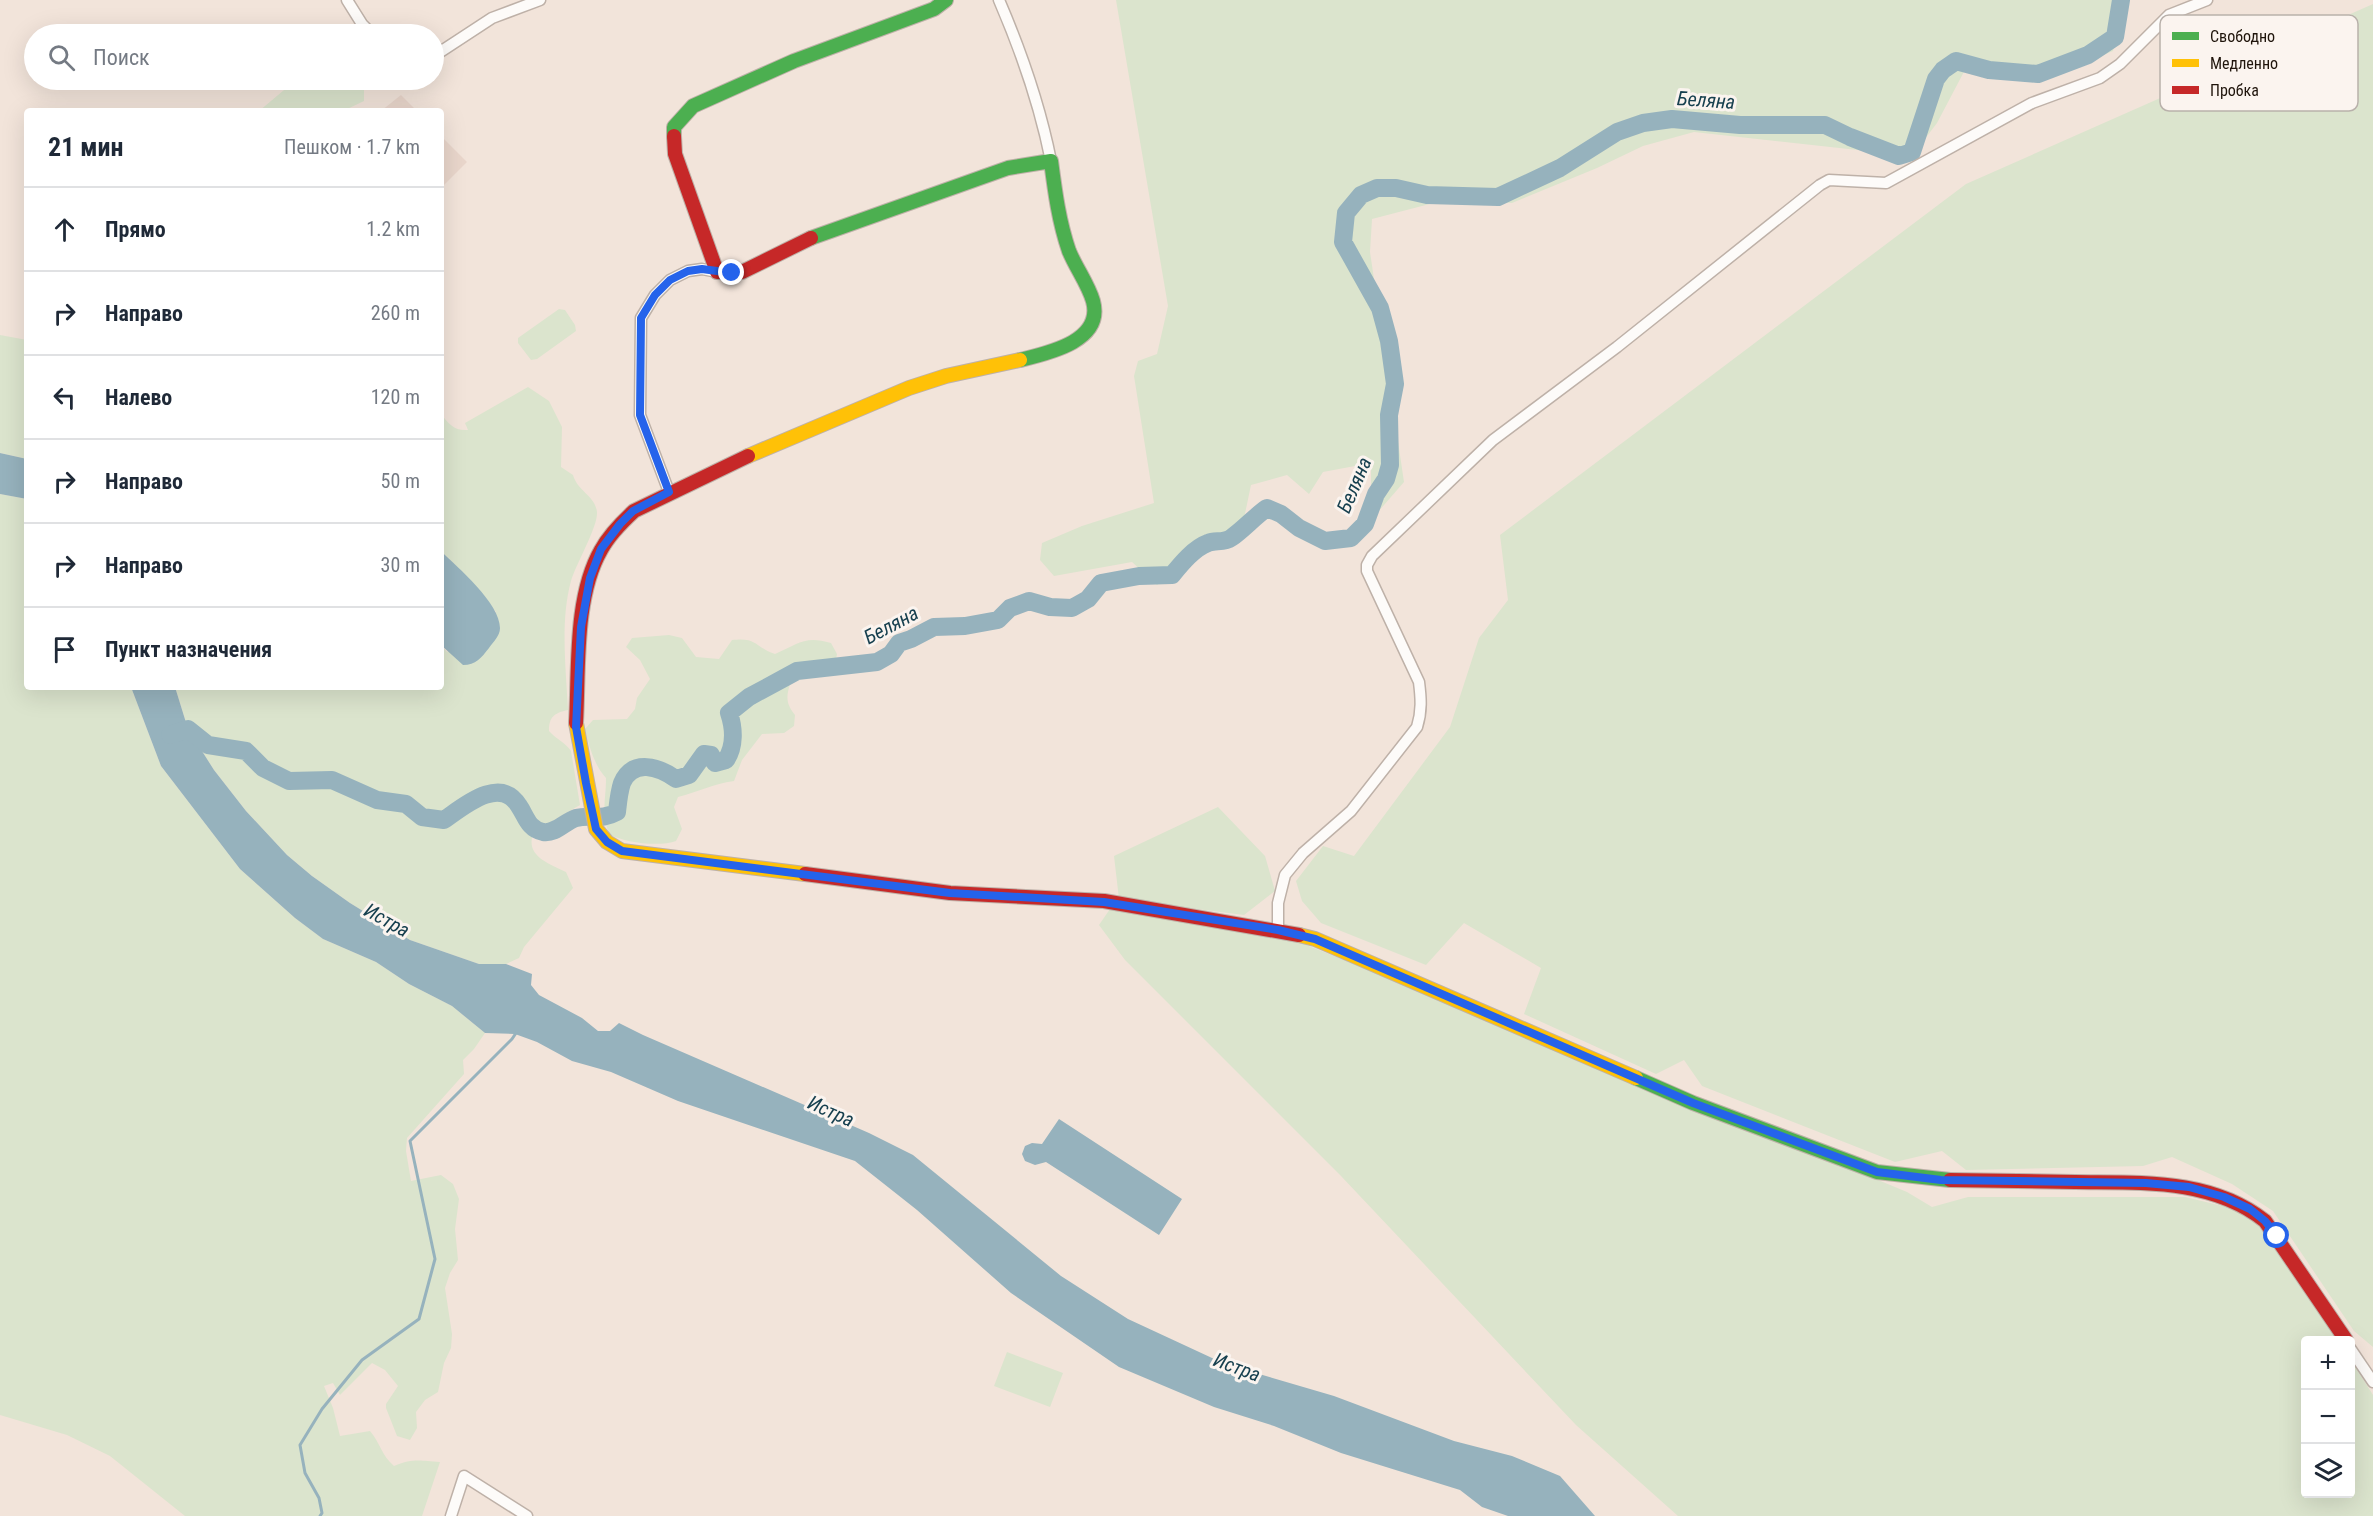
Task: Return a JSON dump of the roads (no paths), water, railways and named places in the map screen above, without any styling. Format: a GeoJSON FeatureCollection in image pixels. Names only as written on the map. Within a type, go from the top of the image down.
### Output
{"type":"FeatureCollection","features":[{"type":"Feature","properties":{"kind":"street"},"geometry":{"type":"LineString","coordinates":[[347,0],[362,24]]}},
{"type":"Feature","properties":{"kind":"street"},"geometry":{"type":"LineString","coordinates":[[444,49],[492,18],[540,0]]}},
{"type":"Feature","properties":{"kind":"street"},"geometry":{"type":"LineString","coordinates":[[717,272],[675,154],[674,127],[693,106],[794,61],[934,9],[946,0]]}},
{"type":"Feature","properties":{"kind":"street"},"geometry":{"type":"LineString","coordinates":[[999,0],[1015,38],[1047,137],[1059,217],[1070,253],[1092,299],[1095,312],[1087,333],[1075,342],[1044,353],[946,376],[909,388],[669,492],[633,511],[620,524],[601,549],[590,578],[578,656],[576,727],[596,829],[607,842],[622,851],[950,893],[1104,902],[1278,930],[1315,939],[1693,1103],[1877,1172],[1941,1180],[2146,1183],[2189,1187],[2224,1197],[2250,1209],[2265,1221],[2343,1336]]}},
{"type":"Feature","properties":{"kind":"street"},"geometry":{"type":"LineString","coordinates":[[2169,15],[2207,0]]}},
{"type":"Feature","properties":{"kind":"street"},"geometry":{"type":"LineString","coordinates":[[1278,930],[1278,903],[1285,875],[1303,853],[1351,811],[1417,726],[1420,717],[1419,682],[1366,572],[1372,556],[1492,440],[1617,347],[1820,184],[1829,180],[1886,183],[2032,103],[2100,78],[2120,64],[2160,24]]}},
{"type":"Feature","properties":{"kind":"street"},"geometry":{"type":"LineString","coordinates":[[669,492],[640,415],[641,318],[655,295],[670,280],[688,271],[702,269],[717,272],[742,272],[814,237],[1008,168],[1052,160]]}},
{"type":"Feature","properties":{"kind":"street"},"geometry":{"type":"LineString","coordinates":[[2355,1355],[2373,1382]]}},
{"type":"Feature","properties":{"kind":"street"},"geometry":{"type":"LineString","coordinates":[[451,1516],[464,1476],[528,1516]]}},
{"type":"Feature","properties":{"kind":"water"},"geometry":{"type":"Polygon","coordinates":[[[0,453],[24,458],[24,498],[0,494],[0,453]]]}},
{"type":"Feature","properties":{"kind":"water"},"geometry":{"type":"Polygon","coordinates":[[[444,554],[486,597],[498,618],[500,628],[498,636],[481,658],[471,664],[463,665],[444,648],[444,554]]]}},
{"type":"Feature","properties":{"kind":"water"},"geometry":{"type":"Polygon","coordinates":[[[132,690],[176,690],[188,729],[214,770],[246,811],[287,855],[350,903],[410,940],[479,964],[506,964],[532,974],[531,985],[539,995],[582,1018],[598,1031],[610,1031],[619,1023],[869,1133],[913,1155],[1061,1276],[1128,1319],[1225,1364],[1334,1396],[1454,1441],[1512,1456],[1560,1476],[1595,1516],[1508,1516],[1482,1507],[1460,1490],[1341,1453],[1274,1426],[1214,1407],[1119,1367],[1011,1293],[917,1210],[855,1161],[678,1101],[611,1072],[572,1061],[537,1042],[515,1034],[485,1033],[452,1006],[409,984],[376,962],[323,939],[295,918],[240,869],[161,766],[132,690]]]}},
{"type":"Feature","properties":{"kind":"water"},"geometry":{"type":"Polygon","coordinates":[[[1059,1119],[1182,1199],[1159,1235],[1046,1162],[1035,1165],[1025,1161],[1022,1154],[1025,1146],[1032,1143],[1042,1144],[1059,1119]]]}},
{"type":"Feature","properties":{"kind":"waterway","name":"Беляна"},"geometry":{"type":"LineString","coordinates":[[170,735],[188,729],[208,745],[246,751],[263,768],[289,781],[332,780],[377,800],[406,804],[422,817],[444,820],[482,796],[502,793],[511,797],[534,828],[548,832],[576,818],[601,817],[617,812],[622,783],[633,770],[654,768],[676,779],[689,775],[704,754],[711,755],[715,763],[726,760],[733,737],[729,713],[749,697],[797,671],[877,662],[891,654],[899,643],[934,627],[965,626],[998,620],[1010,608],[1029,601],[1050,607],[1072,608],[1088,599],[1101,583],[1139,576],[1172,575],[1188,557],[1203,545],[1231,538],[1267,508],[1325,541],[1351,538],[1365,524],[1376,494],[1386,479],[1390,465],[1389,415],[1395,384],[1389,341],[1380,308],[1343,242],[1346,213],[1361,195],[1377,188],[1396,188],[1427,195],[1498,197],[1560,168],[1617,132],[1643,123],[1672,119],[1740,125],[1825,125],[1899,156],[1912,152],[1936,79],[1943,70],[1956,61],[1989,70],[2038,74],[2088,55],[2115,37],[2121,0]]}},
{"type":"Feature","properties":{"kind":"waterway"},"geometry":{"type":"LineString","coordinates":[[320,1516],[322,1513],[319,1498],[305,1473],[300,1445],[322,1409],[362,1360],[419,1319],[435,1259],[410,1141],[516,1033]]}},
{"type":"Feature","properties":{"kind":"water label","name":"Истра"},"geometry":{"type":"Point","coordinates":[387,920]}},
{"type":"Feature","properties":{"kind":"water label","name":"Истра"},"geometry":{"type":"Point","coordinates":[831,1111]}},
{"type":"Feature","properties":{"kind":"water label","name":"Истра"},"geometry":{"type":"Point","coordinates":[1237,1367]}}]}
